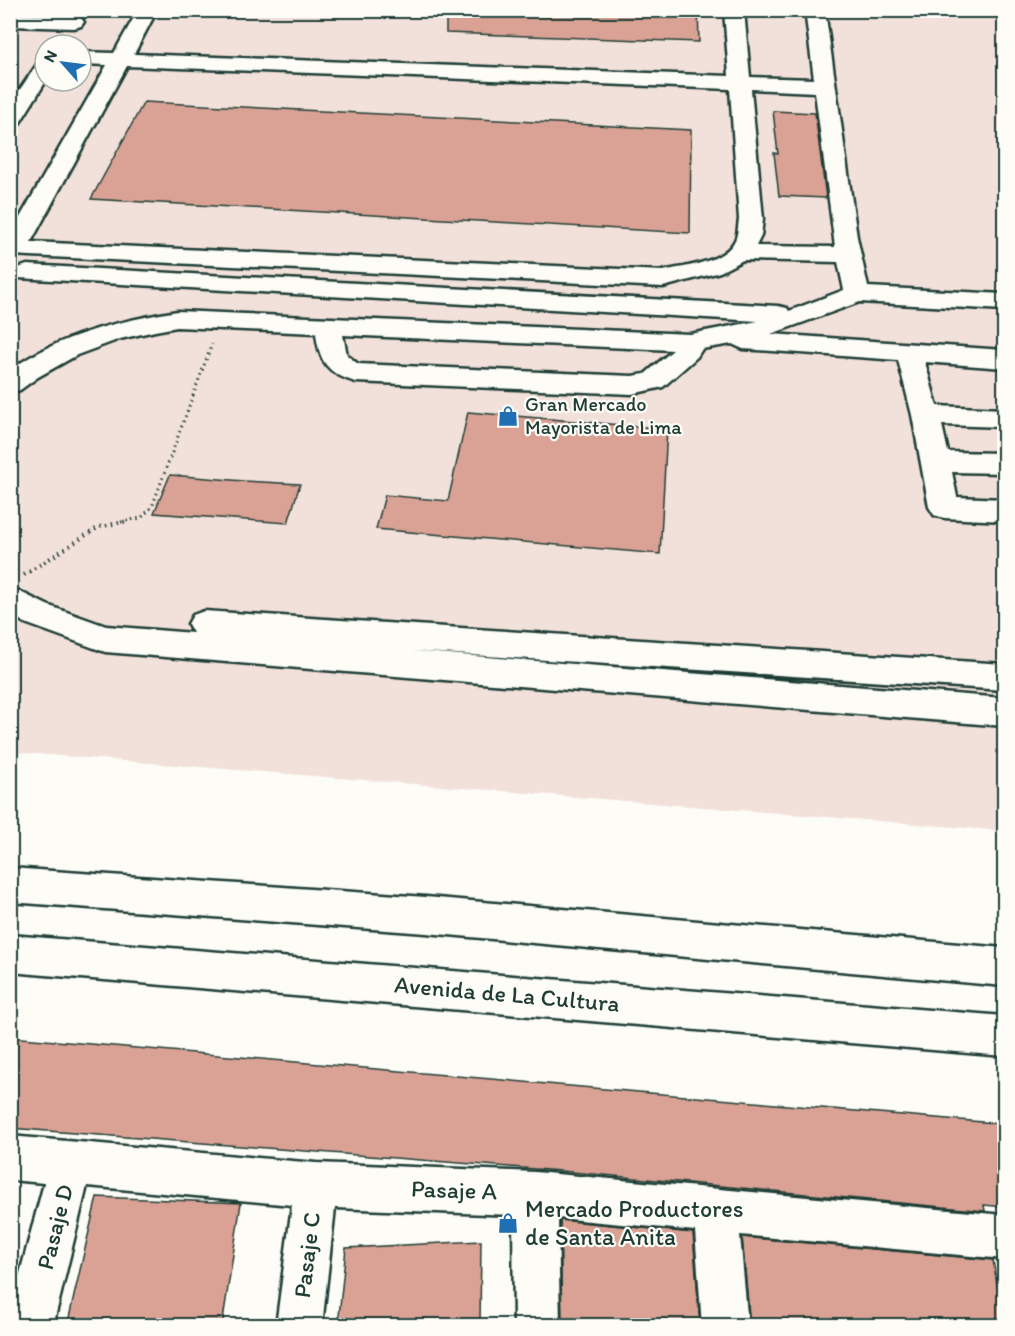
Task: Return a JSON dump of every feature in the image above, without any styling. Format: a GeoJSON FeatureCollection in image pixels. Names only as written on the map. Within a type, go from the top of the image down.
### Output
{"type":"FeatureCollection","features":[{"type":"Feature","properties":{"kind":"main road"},"geometry":{"type":"LineString","coordinates":[[13,262],[148,10]]}},
{"type":"Feature","properties":{"kind":"main road"},"geometry":{"type":"LineString","coordinates":[[13,262],[663,279],[718,265],[737,253],[748,238],[751,219],[734,10]]}},
{"type":"Feature","properties":{"kind":"main road"},"geometry":{"type":"LineString","coordinates":[[815,10],[849,255],[857,294]]}},
{"type":"Feature","properties":{"kind":"main road"},"geometry":{"type":"LineString","coordinates":[[10,20],[73,24]]}},
{"type":"Feature","properties":{"kind":"main road"},"geometry":{"type":"LineString","coordinates":[[93,58],[826,86]]}},
{"type":"Feature","properties":{"kind":"main road"},"geometry":{"type":"LineString","coordinates":[[10,121],[33,86]]}},
{"type":"Feature","properties":{"kind":"main road"},"geometry":{"type":"LineString","coordinates":[[737,253],[849,255]]}},
{"type":"Feature","properties":{"kind":"main road"},"geometry":{"type":"LineString","coordinates":[[13,262],[802,315]]}},
{"type":"Feature","properties":{"kind":"main road"},"geometry":{"type":"LineString","coordinates":[[717,340],[802,315],[857,294],[1005,302]]}},
{"type":"Feature","properties":{"kind":"main road"},"geometry":{"type":"LineString","coordinates":[[10,384],[61,353],[97,337],[134,326],[177,319],[690,342],[717,340],[1005,359]]}},
{"type":"Feature","properties":{"kind":"main road"},"geometry":{"type":"LineString","coordinates":[[329,326],[330,351],[348,371],[356,373],[632,385],[653,381],[688,351],[690,342]]}},
{"type":"Feature","properties":{"kind":"main road"},"geometry":{"type":"LineString","coordinates":[[909,352],[927,415],[944,507],[1005,510]]}},
{"type":"Feature","properties":{"kind":"main road"},"geometry":{"type":"LineString","coordinates":[[927,415],[1005,418]]}},
{"type":"Feature","properties":{"kind":"main road"},"geometry":{"type":"LineString","coordinates":[[936,462],[1005,463]]}},
{"type":"Feature","properties":{"kind":"main road"},"geometry":{"type":"LineString","coordinates":[[22,597],[1005,677]]}},
{"type":"Feature","properties":{"kind":"main road"},"geometry":{"type":"LineString","coordinates":[[22,597],[105,639],[1005,712]]}},
{"type":"Feature","properties":{"kind":"main road"},"geometry":{"type":"LineString","coordinates":[[10,885],[426,915],[1005,967]]}},
{"type":"Feature","properties":{"kind":"main road","name":"Avenida de La Cultura"},"geometry":{"type":"LineString","coordinates":[[10,953],[1005,1036]]}},
{"type":"Feature","properties":{"kind":"main road","name":"Pasaje A"},"geometry":{"type":"LineString","coordinates":[[10,1158],[316,1185],[536,1194],[1005,1237]]}},
{"type":"Feature","properties":{"kind":"main road","name":"Pasaje D"},"geometry":{"type":"LineString","coordinates":[[30,1326],[71,1163]]}},
{"type":"Feature","properties":{"kind":"main road","name":"Pasaje C"},"geometry":{"type":"LineString","coordinates":[[299,1326],[316,1185]]}},
{"type":"Feature","properties":{"kind":"main road"},"geometry":{"type":"LineString","coordinates":[[536,1194],[537,1326]]}},
{"type":"Feature","properties":{"kind":"main road"},"geometry":{"type":"LineString","coordinates":[[716,1210],[725,1326]]}},
{"type":"Feature","properties":{"kind":"path"},"geometry":{"type":"LineString","coordinates":[[22,597],[99,527],[141,518],[152,507],[220,321]]}},
{"type":"Feature","properties":{"kind":"shaded area","name":"Gran Mercado Mayorista de Lima"},"geometry":{"type":"Polygon","coordinates":[[[10,11],[1004,11],[1004,831],[11,752],[10,11]]]}},
{"type":"Feature","properties":{"kind":"building"},"geometry":{"type":"Polygon","coordinates":[[[446,10],[698,10],[699,42],[446,33],[446,10]]]}},
{"type":"Feature","properties":{"kind":"building"},"geometry":{"type":"Polygon","coordinates":[[[144,102],[691,130],[690,233],[91,199],[144,102]]]}},
{"type":"Feature","properties":{"kind":"building"},"geometry":{"type":"Polygon","coordinates":[[[773,111],[815,113],[826,198],[779,196],[774,153],[778,154],[773,111]]]}},
{"type":"Feature","properties":{"kind":"building"},"geometry":{"type":"Polygon","coordinates":[[[468,412],[667,429],[660,554],[376,529],[385,495],[448,501],[468,412]]]}},
{"type":"Feature","properties":{"kind":"building"},"geometry":{"type":"Polygon","coordinates":[[[170,475],[300,484],[288,523],[154,513],[170,475]]]}},
{"type":"Feature","properties":{"kind":"building"},"geometry":{"type":"Polygon","coordinates":[[[10,1037],[1005,1124],[1005,1207],[984,1205],[985,1211],[561,1171],[10,1128],[10,1037]]]}},
{"type":"Feature","properties":{"kind":"building"},"geometry":{"type":"Polygon","coordinates":[[[97,1197],[241,1203],[222,1326],[67,1326],[97,1197]]]}},
{"type":"Feature","properties":{"kind":"building"},"geometry":{"type":"Polygon","coordinates":[[[560,1220],[693,1233],[700,1326],[562,1326],[560,1220]]]}},
{"type":"Feature","properties":{"kind":"building"},"geometry":{"type":"Polygon","coordinates":[[[742,1237],[993,1260],[1004,1326],[750,1326],[742,1237]]]}},
{"type":"Feature","properties":{"kind":"building"},"geometry":{"type":"Polygon","coordinates":[[[481,1241],[480,1326],[338,1326],[346,1248],[481,1241]]]}},
{"type":"Feature","properties":{"kind":"place","name":"Gran Mercado Mayorista de Lima"},"geometry":{"type":"Point","coordinates":[508,416]}},
{"type":"Feature","properties":{"kind":"place","name":"Mercado Productores de Santa Anita"},"geometry":{"type":"Point","coordinates":[508,1223]}}]}
